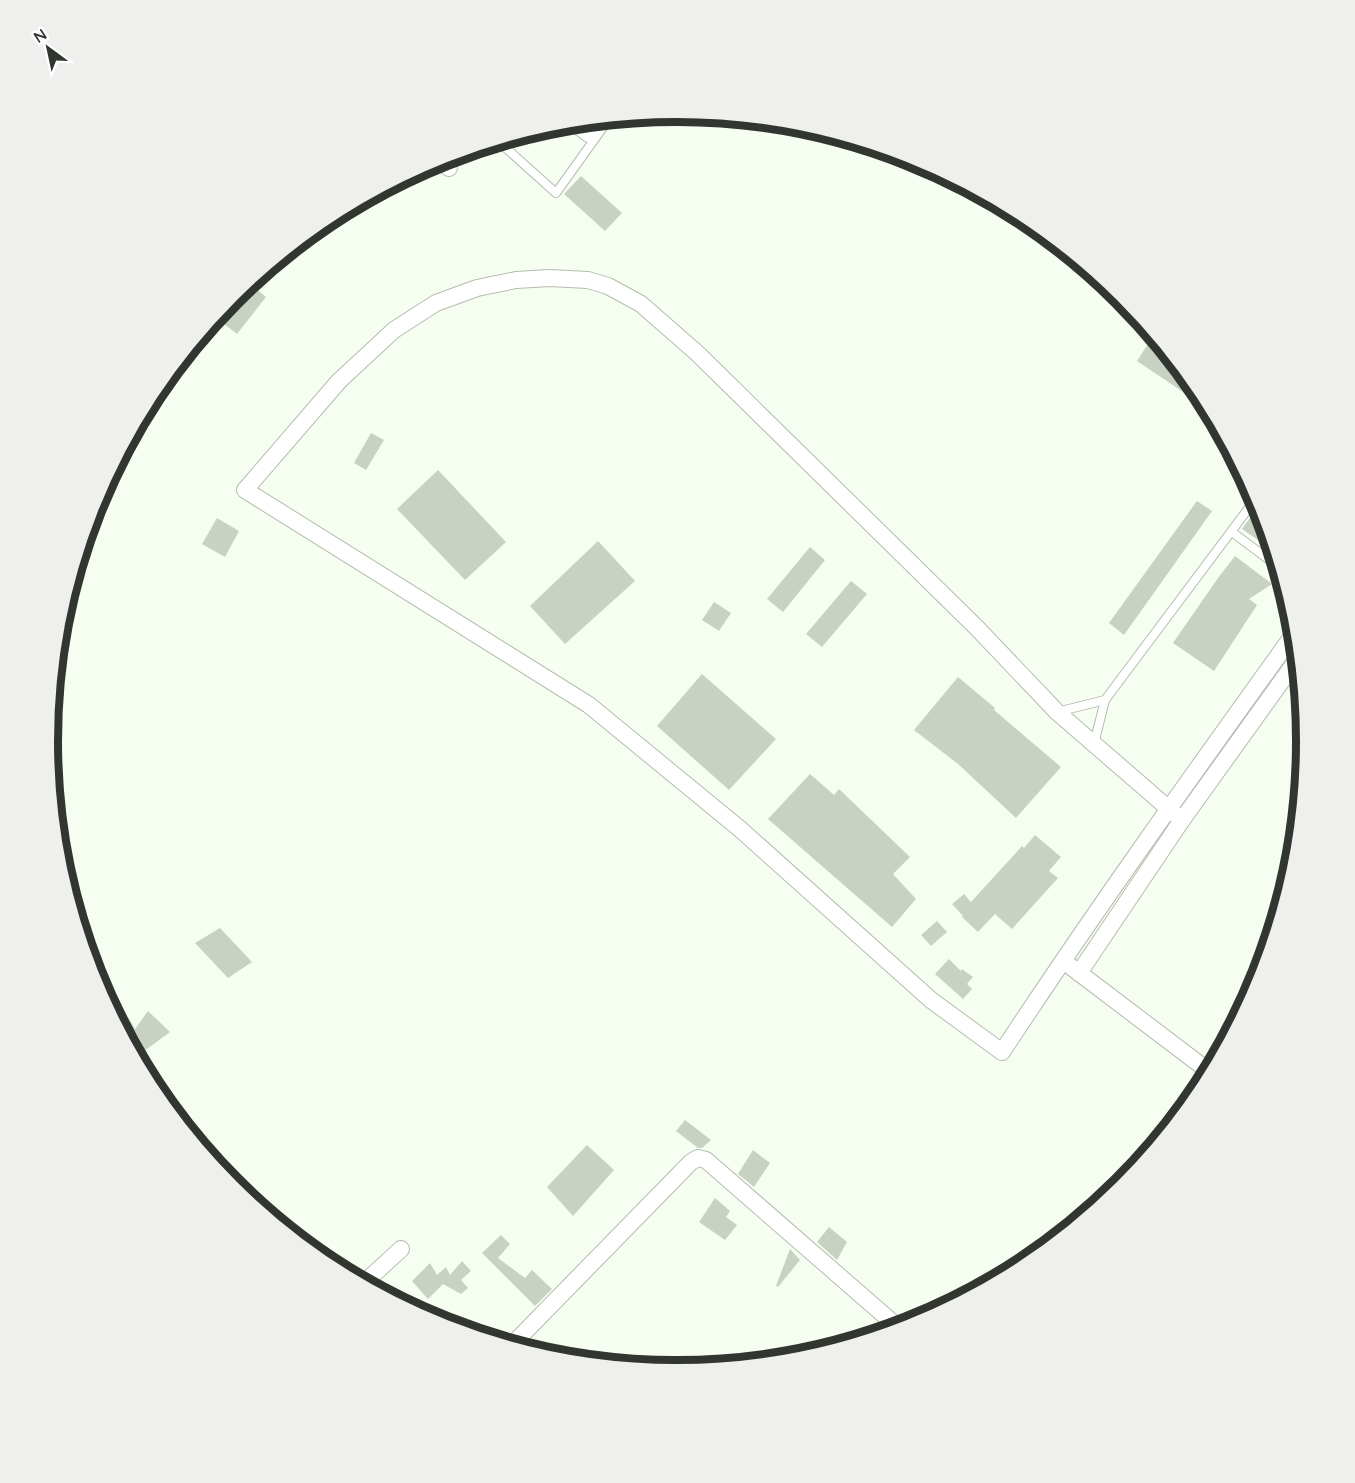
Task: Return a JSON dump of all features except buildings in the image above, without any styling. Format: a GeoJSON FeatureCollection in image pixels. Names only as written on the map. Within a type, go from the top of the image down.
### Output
{"type":"FeatureCollection","features":[{"type":"Feature","properties":{"kind":"street"},"geometry":{"type":"LineString","coordinates":[[584,130],[589,134]]}},
{"type":"Feature","properties":{"kind":"street"},"geometry":{"type":"LineString","coordinates":[[1175,814],[1057,712],[977,628],[697,353],[641,304],[608,286],[588,280],[549,278],[516,280],[477,288],[436,303],[394,330],[339,381],[245,490],[589,705],[740,829],[931,1000],[1002,1052],[1062,960],[1292,666]]}},
{"type":"Feature","properties":{"kind":"street"},"geometry":{"type":"LineString","coordinates":[[1079,973],[1175,814],[1288,643]]}},
{"type":"Feature","properties":{"kind":"street"},"geometry":{"type":"LineString","coordinates":[[1062,960],[1203,1067]]}},
{"type":"Feature","properties":{"kind":"street"},"geometry":{"type":"LineString","coordinates":[[518,1339],[691,1162],[698,1158],[706,1160],[892,1322]]}},
{"type":"Feature","properties":{"kind":"street"},"geometry":{"type":"LineString","coordinates":[[369,1279],[401,1249]]}},
{"type":"Feature","properties":{"kind":"lane"},"geometry":{"type":"LineString","coordinates":[[505,147],[556,193],[603,127]]}},
{"type":"Feature","properties":{"kind":"lane"},"geometry":{"type":"LineString","coordinates":[[1094,744],[1105,700],[1250,507]]}},
{"type":"Feature","properties":{"kind":"lane"},"geometry":{"type":"LineString","coordinates":[[1232,532],[1269,560]]}},
{"type":"Feature","properties":{"kind":"lane"},"geometry":{"type":"LineString","coordinates":[[1057,712],[1105,700]]}}]}
